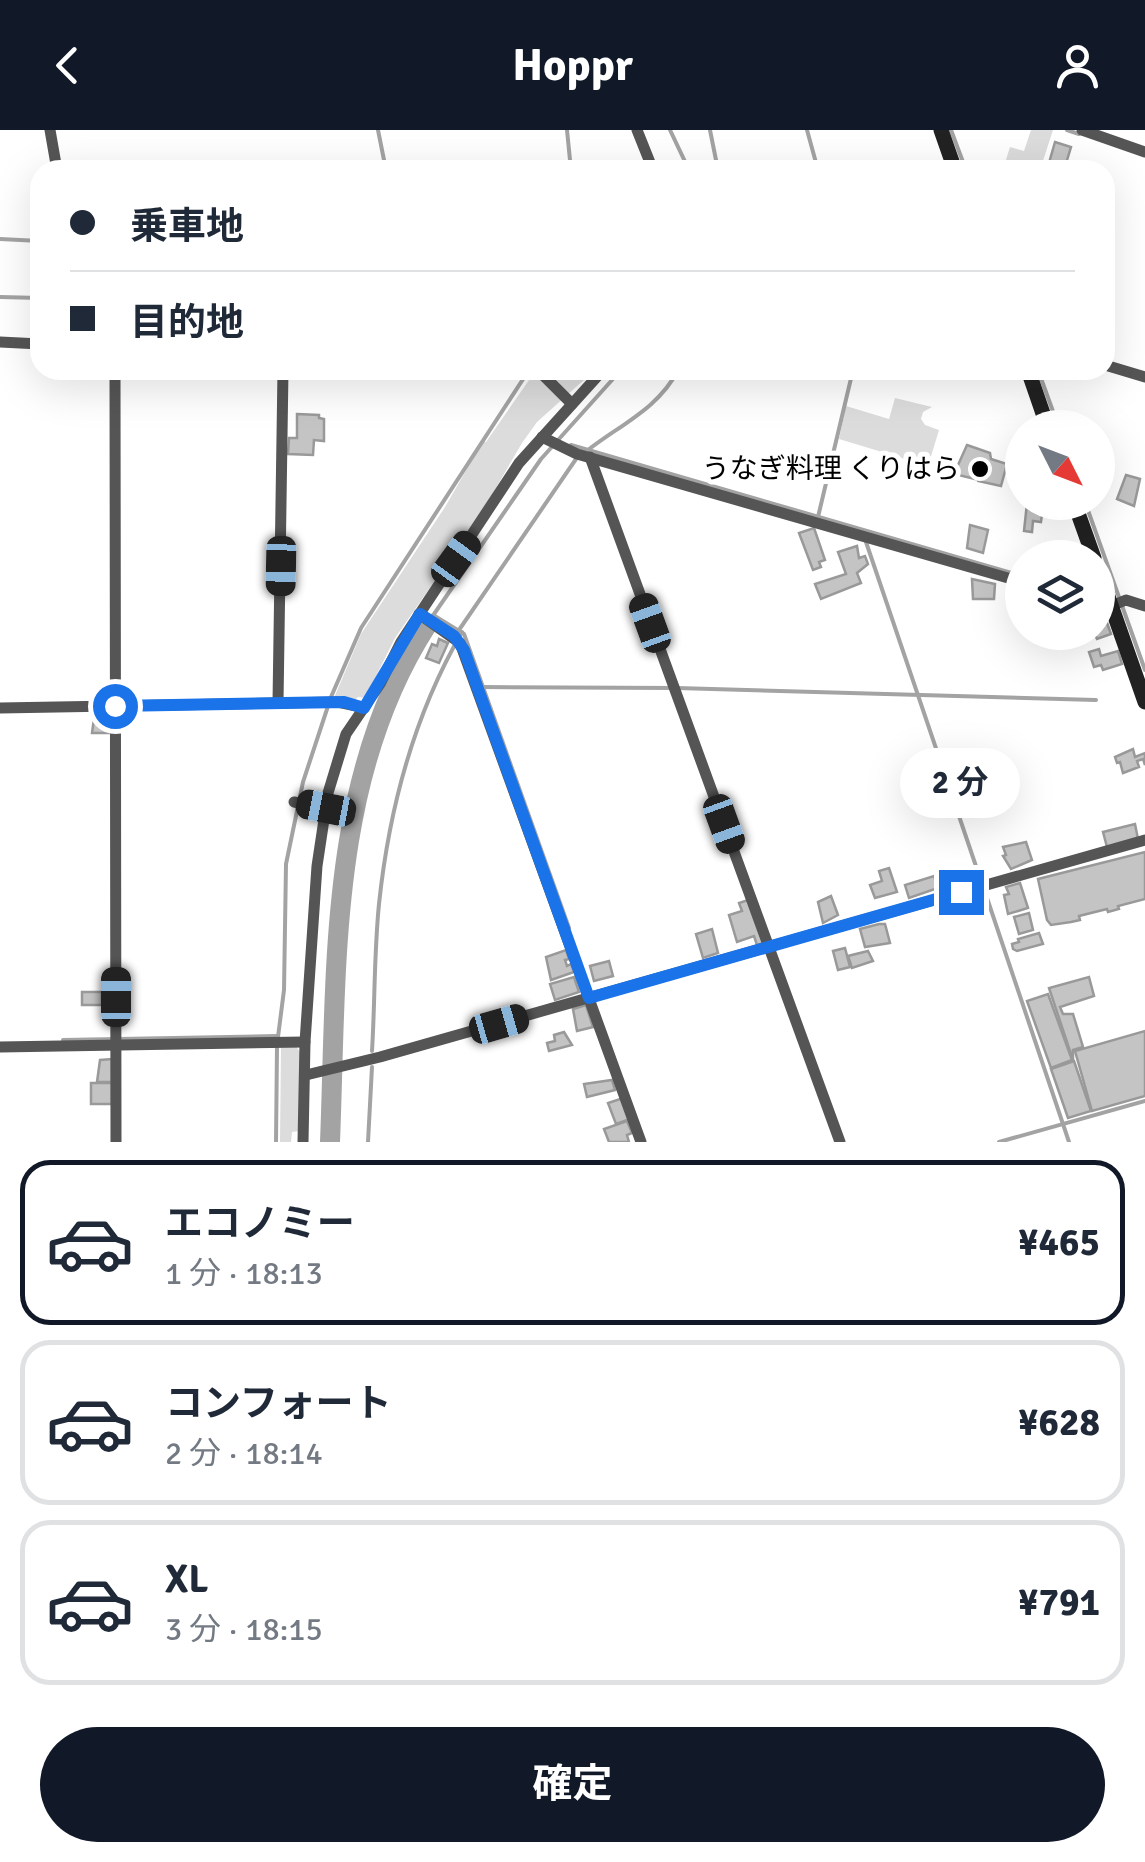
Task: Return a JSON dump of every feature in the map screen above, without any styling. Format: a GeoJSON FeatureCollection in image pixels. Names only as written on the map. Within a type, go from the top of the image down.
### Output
{"type":"FeatureCollection","features":[{"type":"Feature","properties":{"kind":"street"},"geometry":{"type":"LineString","coordinates":[[50,130],[54,160]]}},
{"type":"Feature","properties":{"kind":"street"},"geometry":{"type":"LineString","coordinates":[[636,130],[649,160]]}},
{"type":"Feature","properties":{"kind":"street"},"geometry":{"type":"LineString","coordinates":[[941,130],[952,160]]}},
{"type":"Feature","properties":{"kind":"street"},"geometry":{"type":"LineString","coordinates":[[1082,130],[1145,152]]}},
{"type":"Feature","properties":{"kind":"street"},"geometry":{"type":"LineString","coordinates":[[0,342],[30,344]]}},
{"type":"Feature","properties":{"kind":"street"},"geometry":{"type":"LineString","coordinates":[[1115,368],[1145,377]]}},
{"type":"Feature","properties":{"kind":"street"},"geometry":{"type":"LineString","coordinates":[[116,380],[116,1142]]}},
{"type":"Feature","properties":{"kind":"street"},"geometry":{"type":"LineString","coordinates":[[278,700],[283,380]]}},
{"type":"Feature","properties":{"kind":"street"},"geometry":{"type":"LineString","coordinates":[[548,380],[572,404]]}},
{"type":"Feature","properties":{"kind":"street"},"geometry":{"type":"LineString","coordinates":[[303,1142],[305,1042],[317,866],[326,808],[346,734],[426,619],[519,463],[549,441],[572,404],[594,380]]}},
{"type":"Feature","properties":{"kind":"street"},"geometry":{"type":"LineString","coordinates":[[1031,380],[1042,410]]}},
{"type":"Feature","properties":{"kind":"street"},"geometry":{"type":"LineString","coordinates":[[549,441],[590,458],[1005,577]]}},
{"type":"Feature","properties":{"kind":"street"},"geometry":{"type":"LineString","coordinates":[[590,458],[840,1142]]}},
{"type":"Feature","properties":{"kind":"street"},"geometry":{"type":"LineString","coordinates":[[1115,602],[1145,606]]}},
{"type":"Feature","properties":{"kind":"street"},"geometry":{"type":"LineString","coordinates":[[1115,613],[1145,702]]}},
{"type":"Feature","properties":{"kind":"street"},"geometry":{"type":"LineString","coordinates":[[426,619],[457,639],[641,1142]]}},
{"type":"Feature","properties":{"kind":"street"},"geometry":{"type":"LineString","coordinates":[[0,708],[278,700],[364,708]]}},
{"type":"Feature","properties":{"kind":"street"},"geometry":{"type":"LineString","coordinates":[[297,802],[326,808]]}},
{"type":"Feature","properties":{"kind":"street"},"geometry":{"type":"LineString","coordinates":[[306,1076],[1145,840]]}},
{"type":"Feature","properties":{"kind":"street"},"geometry":{"type":"LineString","coordinates":[[0,1047],[116,1041],[305,1042]]}},
{"type":"Feature","properties":{"kind":"shaded area"},"geometry":{"type":"Polygon","coordinates":[[[1031,130],[1053,130],[1043,160],[1006,160],[1010,147],[1024,151],[1031,130]]]}},
{"type":"Feature","properties":{"kind":"shaded area"},"geometry":{"type":"Polygon","coordinates":[[[529,380],[584,380],[537,422],[522,443],[479,517],[395,638],[365,698],[358,697],[353,702],[334,698],[361,634],[445,507],[483,441],[529,380]]]}},
{"type":"Feature","properties":{"kind":"shaded area"},"geometry":{"type":"Polygon","coordinates":[[[895,398],[932,407],[923,412],[921,419],[925,425],[939,430],[928,466],[839,439],[846,406],[889,419],[895,398]]]}},
{"type":"Feature","properties":{"kind":"shaded area"},"geometry":{"type":"Polygon","coordinates":[[[281,1045],[296,1046],[300,1052],[299,1131],[292,1132],[291,1142],[280,1142],[281,1045]]]}},
{"type":"Feature","properties":{"kind":"building"},"geometry":{"type":"Polygon","coordinates":[[[1055,142],[1071,147],[1067,160],[1050,160],[1055,142]]]}},
{"type":"Feature","properties":{"kind":"building"},"geometry":{"type":"Polygon","coordinates":[[[297,414],[319,415],[324,419],[324,441],[314,440],[313,455],[288,454],[289,438],[297,438],[297,414]]]}},
{"type":"Feature","properties":{"kind":"building","name":"うなぎ料理 くりはら"},"geometry":{"type":"Polygon","coordinates":[[[967,445],[1005,463],[1001,486],[978,481],[976,476],[975,479],[954,474],[967,445]]]}},
{"type":"Feature","properties":{"kind":"building"},"geometry":{"type":"Polygon","coordinates":[[[1126,475],[1140,479],[1134,506],[1117,499],[1126,475]]]}},
{"type":"Feature","properties":{"kind":"building"},"geometry":{"type":"Polygon","coordinates":[[[1025,520],[1041,520],[1033,521],[1032,532],[1024,531],[1025,520]]]}},
{"type":"Feature","properties":{"kind":"building"},"geometry":{"type":"Polygon","coordinates":[[[970,525],[988,530],[983,553],[967,548],[970,525]]]}},
{"type":"Feature","properties":{"kind":"building"},"geometry":{"type":"Polygon","coordinates":[[[814,528],[825,560],[813,570],[799,533],[814,528]]]}},
{"type":"Feature","properties":{"kind":"building"},"geometry":{"type":"Polygon","coordinates":[[[857,546],[859,558],[865,556],[868,564],[857,573],[861,583],[821,599],[815,584],[846,574],[838,552],[857,546]]]}},
{"type":"Feature","properties":{"kind":"building"},"geometry":{"type":"Polygon","coordinates":[[[972,579],[995,584],[994,599],[973,599],[972,579]]]}},
{"type":"Feature","properties":{"kind":"building"},"geometry":{"type":"Polygon","coordinates":[[[439,639],[448,643],[439,663],[426,658],[439,639]]]}},
{"type":"Feature","properties":{"kind":"building"},"geometry":{"type":"Polygon","coordinates":[[[1099,650],[1101,656],[1118,651],[1122,664],[1103,670],[1101,665],[1094,667],[1089,652],[1099,650]]]}},
{"type":"Feature","properties":{"kind":"building"},"geometry":{"type":"Polygon","coordinates":[[[95,711],[112,711],[112,733],[92,733],[95,711]]]}},
{"type":"Feature","properties":{"kind":"building"},"geometry":{"type":"Polygon","coordinates":[[[1133,749],[1135,757],[1145,753],[1145,765],[1143,759],[1137,761],[1139,767],[1123,773],[1115,757],[1133,749]]]}},
{"type":"Feature","properties":{"kind":"building"},"geometry":{"type":"Polygon","coordinates":[[[1135,824],[1138,839],[1107,847],[1103,832],[1135,824]]]}},
{"type":"Feature","properties":{"kind":"building"},"geometry":{"type":"Polygon","coordinates":[[[1026,842],[1032,860],[1011,869],[1003,856],[1003,847],[1026,842]]]}},
{"type":"Feature","properties":{"kind":"building"},"geometry":{"type":"Polygon","coordinates":[[[1145,852],[1145,899],[1108,912],[1107,909],[1079,916],[1080,920],[1071,922],[1051,925],[1047,920],[1038,879],[1145,852]]]}},
{"type":"Feature","properties":{"kind":"building"},"geometry":{"type":"Polygon","coordinates":[[[889,868],[897,892],[875,898],[870,885],[882,881],[879,871],[889,868]]]}},
{"type":"Feature","properties":{"kind":"building"},"geometry":{"type":"Polygon","coordinates":[[[934,876],[938,888],[909,898],[905,885],[934,876]]]}},
{"type":"Feature","properties":{"kind":"building"},"geometry":{"type":"Polygon","coordinates":[[[1020,883],[1028,908],[1008,914],[1006,887],[1020,883]]]}},
{"type":"Feature","properties":{"kind":"building"},"geometry":{"type":"Polygon","coordinates":[[[831,896],[838,915],[823,923],[818,902],[831,896]]]}},
{"type":"Feature","properties":{"kind":"building"},"geometry":{"type":"Polygon","coordinates":[[[748,900],[764,943],[757,945],[754,936],[737,942],[729,915],[742,911],[739,903],[748,900]]]}},
{"type":"Feature","properties":{"kind":"building"},"geometry":{"type":"Polygon","coordinates":[[[1029,913],[1033,930],[1019,934],[1014,917],[1029,913]]]}},
{"type":"Feature","properties":{"kind":"building"},"geometry":{"type":"Polygon","coordinates":[[[885,924],[890,943],[865,947],[860,929],[885,924]]]}},
{"type":"Feature","properties":{"kind":"building"},"geometry":{"type":"Polygon","coordinates":[[[712,929],[718,953],[703,958],[696,934],[712,929]]]}},
{"type":"Feature","properties":{"kind":"building"},"geometry":{"type":"Polygon","coordinates":[[[1039,933],[1043,944],[1013,949],[1012,944],[1018,939],[1039,933]]]}},
{"type":"Feature","properties":{"kind":"building"},"geometry":{"type":"Polygon","coordinates":[[[845,948],[850,967],[838,970],[833,951],[845,948]]]}},
{"type":"Feature","properties":{"kind":"building"},"geometry":{"type":"Polygon","coordinates":[[[566,950],[567,966],[571,964],[574,972],[551,980],[546,957],[566,950]]]}},
{"type":"Feature","properties":{"kind":"building"},"geometry":{"type":"Polygon","coordinates":[[[868,951],[873,961],[852,968],[848,956],[868,951]]]}},
{"type":"Feature","properties":{"kind":"building"},"geometry":{"type":"Polygon","coordinates":[[[609,961],[613,976],[594,981],[590,966],[609,961]]]}},
{"type":"Feature","properties":{"kind":"building"},"geometry":{"type":"Polygon","coordinates":[[[574,977],[579,992],[555,1000],[550,984],[574,977]]]}},
{"type":"Feature","properties":{"kind":"building"},"geometry":{"type":"Polygon","coordinates":[[[1089,977],[1094,996],[1060,1007],[1063,1014],[1073,1014],[1083,1047],[1073,1050],[1073,1060],[1049,988],[1089,977]]]}},
{"type":"Feature","properties":{"kind":"building"},"geometry":{"type":"Polygon","coordinates":[[[82,992],[102,992],[102,1005],[82,1005],[82,992]]]}},
{"type":"Feature","properties":{"kind":"building"},"geometry":{"type":"Polygon","coordinates":[[[1048,994],[1072,1060],[1051,1068],[1027,1001],[1048,994]]]}},
{"type":"Feature","properties":{"kind":"building"},"geometry":{"type":"Polygon","coordinates":[[[586,1005],[593,1027],[577,1031],[573,1009],[586,1005]]]}},
{"type":"Feature","properties":{"kind":"building"},"geometry":{"type":"Polygon","coordinates":[[[1145,1031],[1145,1096],[1092,1111],[1075,1051],[1145,1031]]]}},
{"type":"Feature","properties":{"kind":"building"},"geometry":{"type":"Polygon","coordinates":[[[564,1032],[572,1045],[549,1051],[547,1043],[564,1032]]]}},
{"type":"Feature","properties":{"kind":"building"},"geometry":{"type":"Polygon","coordinates":[[[112,1059],[112,1082],[97,1082],[100,1060],[112,1059]]]}},
{"type":"Feature","properties":{"kind":"building"},"geometry":{"type":"Polygon","coordinates":[[[1074,1061],[1091,1111],[1068,1118],[1051,1069],[1074,1061]]]}},
{"type":"Feature","properties":{"kind":"building"},"geometry":{"type":"Polygon","coordinates":[[[612,1080],[615,1090],[587,1097],[584,1084],[612,1080]]]}},
{"type":"Feature","properties":{"kind":"building"},"geometry":{"type":"Polygon","coordinates":[[[91,1083],[112,1083],[112,1104],[91,1104],[91,1083]]]}},
{"type":"Feature","properties":{"kind":"building"},"geometry":{"type":"Polygon","coordinates":[[[623,1098],[630,1119],[616,1124],[608,1103],[623,1098]]]}},
{"type":"Feature","properties":{"kind":"building"},"geometry":{"type":"Polygon","coordinates":[[[627,1121],[632,1133],[627,1135],[629,1142],[609,1142],[604,1129],[627,1121]]]}},
{"type":"Feature","properties":{"kind":"waterway"},"geometry":{"type":"LineString","coordinates":[[378,130],[384,160]]}},
{"type":"Feature","properties":{"kind":"waterway"},"geometry":{"type":"LineString","coordinates":[[567,130],[570,160]]}},
{"type":"Feature","properties":{"kind":"waterway"},"geometry":{"type":"LineString","coordinates":[[670,130],[684,160]]}},
{"type":"Feature","properties":{"kind":"waterway"},"geometry":{"type":"LineString","coordinates":[[710,130],[716,160]]}},
{"type":"Feature","properties":{"kind":"waterway"},"geometry":{"type":"LineString","coordinates":[[807,130],[815,160]]}},
{"type":"Feature","properties":{"kind":"waterway"},"geometry":{"type":"LineString","coordinates":[[951,130],[962,160]]}},
{"type":"Feature","properties":{"kind":"waterway"},"geometry":{"type":"LineString","coordinates":[[1067,130],[1079,134]]}},
{"type":"Feature","properties":{"kind":"waterway"},"geometry":{"type":"LineString","coordinates":[[0,239],[30,240]]}},
{"type":"Feature","properties":{"kind":"waterway"},"geometry":{"type":"LineString","coordinates":[[0,297],[30,298]]}},
{"type":"Feature","properties":{"kind":"waterway"},"geometry":{"type":"LineString","coordinates":[[278,1037],[284,990],[286,864],[303,782],[331,697],[361,628],[522,380]]}},
{"type":"Feature","properties":{"kind":"waterway"},"geometry":{"type":"LineString","coordinates":[[432,617],[541,459],[612,380]]}},
{"type":"Feature","properties":{"kind":"waterway"},"geometry":{"type":"LineString","coordinates":[[588,450],[650,405],[672,380]]}},
{"type":"Feature","properties":{"kind":"waterway"},"geometry":{"type":"LineString","coordinates":[[818,517],[851,380]]}},
{"type":"Feature","properties":{"kind":"waterway"},"geometry":{"type":"LineString","coordinates":[[1042,380],[1052,410]]}},
{"type":"Feature","properties":{"kind":"waterway"},"geometry":{"type":"LineString","coordinates":[[571,445],[1005,571]]}},
{"type":"Feature","properties":{"kind":"waterway"},"geometry":{"type":"LineString","coordinates":[[459,630],[576,459]]}},
{"type":"Feature","properties":{"kind":"waterway"},"geometry":{"type":"LineString","coordinates":[[1091,520],[1145,670]]}},
{"type":"Feature","properties":{"kind":"waterway"},"geometry":{"type":"LineString","coordinates":[[866,542],[980,878]]}},
{"type":"Feature","properties":{"kind":"waterway"},"geometry":{"type":"LineString","coordinates":[[433,615],[464,634],[569,928]]}},
{"type":"Feature","properties":{"kind":"waterway"},"geometry":{"type":"LineString","coordinates":[[330,1142],[338,942],[355,810],[371,746],[395,684],[427,625]]}},
{"type":"Feature","properties":{"kind":"waterway"},"geometry":{"type":"LineString","coordinates":[[372,1051],[377,922],[389,833],[417,729],[462,632]]}},
{"type":"Feature","properties":{"kind":"waterway"},"geometry":{"type":"LineString","coordinates":[[482,687],[677,688],[1096,700]]}},
{"type":"Feature","properties":{"kind":"waterway"},"geometry":{"type":"LineString","coordinates":[[985,892],[1069,1142]]}},
{"type":"Feature","properties":{"kind":"waterway"},"geometry":{"type":"LineString","coordinates":[[63,1040],[278,1036]]}},
{"type":"Feature","properties":{"kind":"waterway"},"geometry":{"type":"LineString","coordinates":[[276,1142],[277,1047]]}},
{"type":"Feature","properties":{"kind":"waterway"},"geometry":{"type":"LineString","coordinates":[[368,1142],[372,1067]]}},
{"type":"Feature","properties":{"kind":"waterway"},"geometry":{"type":"LineString","coordinates":[[999,1142],[1145,1101]]}},
{"type":"Feature","properties":{"kind":"place","name":"うなぎ料理 くりはら"},"geometry":{"type":"Point","coordinates":[980,469]}},
{"type":"Feature","properties":{"kind":"route"},"geometry":{"type":"LineString","coordinates":[[115,706],[344,702],[364,708],[420,614],[454,636],[464,650],[589,998],[961,892]]}}]}
